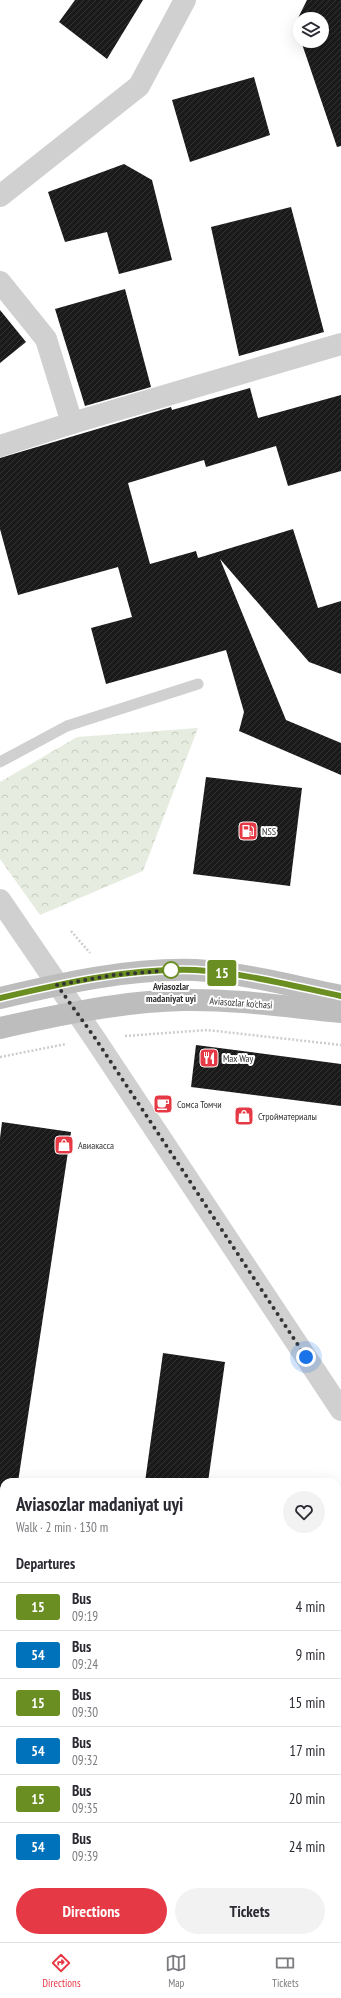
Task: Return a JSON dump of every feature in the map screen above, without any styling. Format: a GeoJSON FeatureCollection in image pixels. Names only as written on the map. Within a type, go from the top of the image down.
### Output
{"type":"FeatureCollection","features":[{"type":"Feature","properties":{"kind":"main road"},"geometry":{"type":"LineString","coordinates":[[0,998],[57,985],[114,975],[171,970],[218,972],[341,996]]}},
{"type":"Feature","properties":{"kind":"main road","name":"Aviasozlar ko'chasi"},"geometry":{"type":"LineString","coordinates":[[0,1028],[77,1013],[145,1003],[182,1000],[219,1000],[341,1012]]}},
{"type":"Feature","properties":{"kind":"street"},"geometry":{"type":"LineString","coordinates":[[0,196],[139,86],[185,0]]}},
{"type":"Feature","properties":{"kind":"street"},"geometry":{"type":"LineString","coordinates":[[0,282],[46,339],[72,423]]}},
{"type":"Feature","properties":{"kind":"street"},"geometry":{"type":"LineString","coordinates":[[0,446],[72,423],[341,344]]}},
{"type":"Feature","properties":{"kind":"street"},"geometry":{"type":"LineString","coordinates":[[0,900],[57,985],[95,1038],[341,1410]]}},
{"type":"Feature","properties":{"kind":"lane"},"geometry":{"type":"LineString","coordinates":[[0,762],[68,726],[198,684]]}},
{"type":"Feature","properties":{"kind":"path"},"geometry":{"type":"LineString","coordinates":[[0,1057],[95,1038],[207,1030],[341,1045]]}},
{"type":"Feature","properties":{"kind":"green space"},"geometry":{"type":"Polygon","coordinates":[[[198,728],[143,871],[40,915],[0,859],[0,782],[77,737],[198,728]]]}},
{"type":"Feature","properties":{"kind":"building"},"geometry":{"type":"Polygon","coordinates":[[[75,0],[143,0],[107,59],[59,22],[75,0]]]}},
{"type":"Feature","properties":{"kind":"building"},"geometry":{"type":"Polygon","coordinates":[[[307,0],[341,0],[341,146],[337,147],[303,48],[329,48],[329,12],[301,12],[307,0]]]}},
{"type":"Feature","properties":{"kind":"building"},"geometry":{"type":"Polygon","coordinates":[[[254,77],[270,135],[190,162],[172,100],[254,77]]]}},
{"type":"Feature","properties":{"kind":"building"},"geometry":{"type":"Polygon","coordinates":[[[124,164],[152,180],[172,260],[119,274],[107,232],[65,242],[48,192],[124,164]]]}},
{"type":"Feature","properties":{"kind":"building"},"geometry":{"type":"Polygon","coordinates":[[[291,207],[324,332],[239,356],[211,227],[291,207]]]}},
{"type":"Feature","properties":{"kind":"building"},"geometry":{"type":"Polygon","coordinates":[[[125,289],[151,387],[85,406],[55,309],[125,289]]]}},
{"type":"Feature","properties":{"kind":"building"},"geometry":{"type":"Polygon","coordinates":[[[0,310],[26,342],[0,363],[0,310]]]}},
{"type":"Feature","properties":{"kind":"building"},"geometry":{"type":"Polygon","coordinates":[[[250,388],[258,418],[341,395],[341,471],[288,486],[276,446],[206,467],[204,460],[128,483],[150,564],[196,551],[198,558],[293,529],[318,608],[341,601],[341,674],[309,662],[220,559],[286,720],[341,743],[341,775],[239,731],[244,712],[226,650],[106,684],[91,628],[132,617],[118,567],[18,595],[0,529],[0,458],[171,407],[172,410],[250,388]]]}},
{"type":"Feature","properties":{"kind":"building","name":"NSS"},"geometry":{"type":"Polygon","coordinates":[[[206,777],[302,788],[290,886],[193,874],[206,777]]]}},
{"type":"Feature","properties":{"kind":"building"},"geometry":{"type":"Polygon","coordinates":[[[196,1045],[341,1064],[341,1106],[191,1087],[196,1045]]]}},
{"type":"Feature","properties":{"kind":"building"},"geometry":{"type":"Polygon","coordinates":[[[2,1122],[71,1132],[19,1478],[0,1478],[0,1138],[2,1122]]]}},
{"type":"Feature","properties":{"kind":"building"},"geometry":{"type":"Polygon","coordinates":[[[163,1353],[225,1362],[209,1478],[146,1478],[163,1353]]]}},
{"type":"Feature","properties":{"kind":"bus line","name":"15"},"geometry":{"type":"LineString","coordinates":[[0,998],[57,985],[114,975],[171,970],[218,972],[341,996]]}},
{"type":"Feature","properties":{"kind":"place","name":"NSS"},"geometry":{"type":"Point","coordinates":[248,831]}},
{"type":"Feature","properties":{"kind":"place","name":"Aviasozlar madaniyat uyi"},"geometry":{"type":"Point","coordinates":[171,970]}},
{"type":"Feature","properties":{"kind":"place","name":"Max Way"},"geometry":{"type":"Point","coordinates":[209,1058]}},
{"type":"Feature","properties":{"kind":"place","name":"Сомса Томчи"},"geometry":{"type":"Point","coordinates":[163,1104]}},
{"type":"Feature","properties":{"kind":"place","name":"Стройматериалы"},"geometry":{"type":"Point","coordinates":[244,1116]}},
{"type":"Feature","properties":{"kind":"place","name":"Авиакасса"},"geometry":{"type":"Point","coordinates":[64,1145]}},
{"type":"Feature","properties":{"kind":"route"},"geometry":{"type":"LineString","coordinates":[[171,970],[114,975],[57,985],[95,1038],[306,1357]]}}]}
